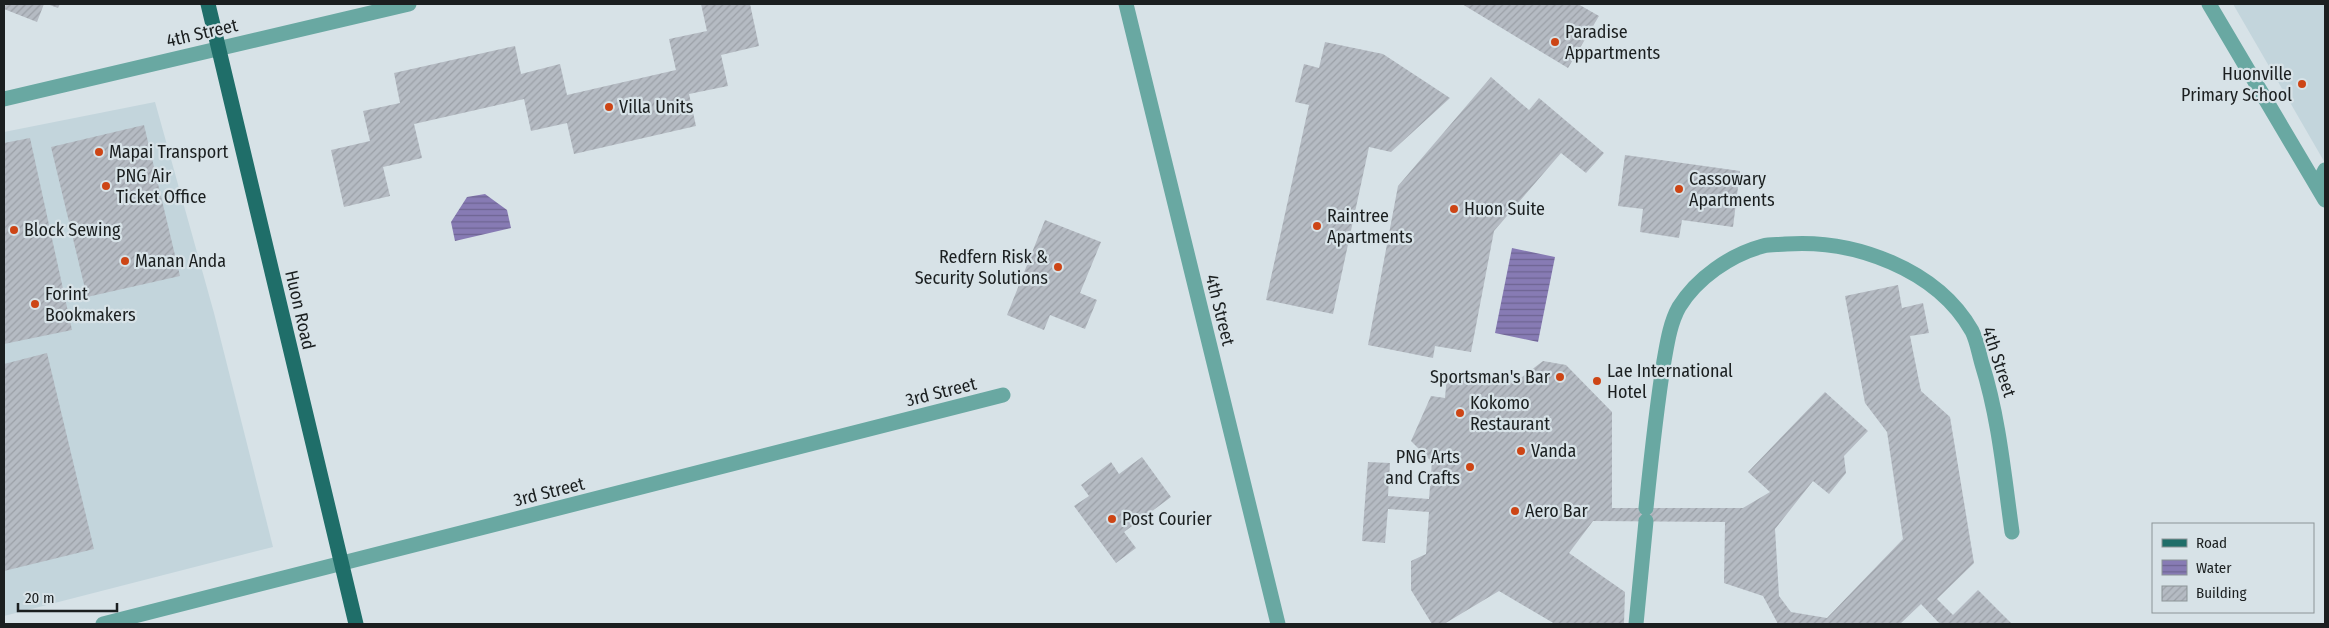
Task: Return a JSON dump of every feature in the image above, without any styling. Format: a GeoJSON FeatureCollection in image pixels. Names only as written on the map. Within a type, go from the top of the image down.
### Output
{"type":"FeatureCollection","features":[{"type":"Feature","properties":{"kind":"main road","name":"Huon Road"},"geometry":{"type":"LineString","coordinates":[[208,4],[356,624]]}},
{"type":"Feature","properties":{"kind":"street","name":"4th Street"},"geometry":{"type":"LineString","coordinates":[[4,99],[409,4]]}},
{"type":"Feature","properties":{"kind":"street","name":"4th Street"},"geometry":{"type":"LineString","coordinates":[[1126,4],[1278,624]]}},
{"type":"Feature","properties":{"kind":"street"},"geometry":{"type":"LineString","coordinates":[[2209,4],[2325,200]]}},
{"type":"Feature","properties":{"kind":"street"},"geometry":{"type":"LineString","coordinates":[[2317,185],[2325,170]]}},
{"type":"Feature","properties":{"kind":"street","name":"4th Street"},"geometry":{"type":"LineString","coordinates":[[1636,624],[1658,396],[1669,334],[1678,308],[1694,286],[1734,257],[1764,246],[1807,242],[1844,247],[1876,256],[1907,271],[1938,291],[1956,308],[1973,333],[1993,401],[2012,532]]}},
{"type":"Feature","properties":{"kind":"street","name":"3rd Street"},"geometry":{"type":"LineString","coordinates":[[104,624],[1003,395]]}},
{"type":"Feature","properties":{"kind":"shaded area","name":"Huonville Primary School"},"geometry":{"type":"Polygon","coordinates":[[[2233,4],[2325,4],[2325,163],[2233,4]]]}},
{"type":"Feature","properties":{"kind":"shaded area"},"geometry":{"type":"Polygon","coordinates":[[[155,102],[214,313],[273,547],[4,616],[4,132],[155,102]]]}},
{"type":"Feature","properties":{"kind":"water"},"geometry":{"type":"Polygon","coordinates":[[[485,194],[507,210],[511,228],[455,241],[451,222],[467,197],[485,194]]]}},
{"type":"Feature","properties":{"kind":"water"},"geometry":{"type":"Polygon","coordinates":[[[1512,248],[1555,257],[1538,342],[1495,333],[1512,248]]]}},
{"type":"Feature","properties":{"kind":"building"},"geometry":{"type":"Polygon","coordinates":[[[6,4],[44,4],[37,22],[4,9],[6,4]]]}},
{"type":"Feature","properties":{"kind":"building"},"geometry":{"type":"Polygon","coordinates":[[[47,4],[60,4],[58,8],[47,4]]]}},
{"type":"Feature","properties":{"kind":"building","name":"Villa Units"},"geometry":{"type":"Polygon","coordinates":[[[701,4],[750,4],[759,46],[721,55],[728,86],[689,94],[696,126],[574,154],[567,123],[531,131],[524,99],[414,124],[422,158],[383,167],[390,196],[344,207],[331,150],[370,141],[363,111],[400,103],[394,73],[515,46],[521,74],[560,64],[567,95],[676,70],[669,39],[707,31],[701,4]]]}},
{"type":"Feature","properties":{"kind":"building","name":"Paradise Appartments"},"geometry":{"type":"Polygon","coordinates":[[[1462,4],[1578,4],[1599,16],[1568,68],[1462,4]]]}},
{"type":"Feature","properties":{"kind":"building","name":"Raintree Apartments"},"geometry":{"type":"Polygon","coordinates":[[[1325,42],[1383,54],[1450,98],[1391,152],[1369,147],[1333,314],[1266,300],[1309,105],[1295,102],[1304,64],[1319,68],[1325,42]]]}},
{"type":"Feature","properties":{"kind":"building","name":"Huon Suite"},"geometry":{"type":"Polygon","coordinates":[[[1491,77],[1529,110],[1539,98],[1604,153],[1586,173],[1561,153],[1494,231],[1471,352],[1435,346],[1433,358],[1368,345],[1398,186],[1491,77]]]}},
{"type":"Feature","properties":{"kind":"building"},"geometry":{"type":"Polygon","coordinates":[[[144,125],[180,276],[87,297],[51,147],[144,125]]]}},
{"type":"Feature","properties":{"kind":"building"},"geometry":{"type":"Polygon","coordinates":[[[30,138],[72,330],[4,344],[4,143],[30,138]]]}},
{"type":"Feature","properties":{"kind":"building","name":"Cassowary Apartments"},"geometry":{"type":"Polygon","coordinates":[[[1625,155],[1740,171],[1733,227],[1682,220],[1679,238],[1640,232],[1643,209],[1618,206],[1625,155]]]}},
{"type":"Feature","properties":{"kind":"building","name":"Redfern Risk & Security Solutions"},"geometry":{"type":"Polygon","coordinates":[[[1045,220],[1101,242],[1080,293],[1097,300],[1085,329],[1050,315],[1044,330],[1007,315],[1045,220]]]}},
{"type":"Feature","properties":{"kind":"building"},"geometry":{"type":"Polygon","coordinates":[[[1898,285],[1902,308],[1923,303],[1929,333],[1910,336],[1921,391],[1950,417],[1974,563],[1937,599],[1953,615],[1978,590],[2012,624],[1940,624],[1921,604],[1900,624],[1778,624],[1763,596],[1724,583],[1725,522],[1593,521],[1569,553],[1625,592],[1624,624],[1555,624],[1499,591],[1444,624],[1432,624],[1411,590],[1411,561],[1426,554],[1429,512],[1388,509],[1385,543],[1362,541],[1368,462],[1390,463],[1388,496],[1429,499],[1432,462],[1411,441],[1431,396],[1445,398],[1447,375],[1517,381],[1543,361],[1566,365],[1612,412],[1612,508],[1743,508],[1770,492],[1748,472],[1825,392],[1868,431],[1844,456],[1846,473],[1829,494],[1813,481],[1775,529],[1779,596],[1791,612],[1827,618],[1903,539],[1887,432],[1865,403],[1845,296],[1898,285]]]}},
{"type":"Feature","properties":{"kind":"building"},"geometry":{"type":"Polygon","coordinates":[[[47,353],[94,549],[4,571],[4,364],[47,353]]]}},
{"type":"Feature","properties":{"kind":"building","name":"Post Courier"},"geometry":{"type":"Polygon","coordinates":[[[1142,457],[1171,497],[1124,532],[1136,548],[1116,563],[1074,506],[1089,496],[1081,485],[1111,462],[1119,474],[1142,457]]]}},
{"type":"Feature","properties":{"kind":"place","name":"Paradise Appartments"},"geometry":{"type":"Point","coordinates":[1555,42]}},
{"type":"Feature","properties":{"kind":"place","name":"Huonville Primary School"},"geometry":{"type":"Point","coordinates":[2302,84]}},
{"type":"Feature","properties":{"kind":"place","name":"Villa Units"},"geometry":{"type":"Point","coordinates":[609,107]}},
{"type":"Feature","properties":{"kind":"place","name":"Mapai Transport"},"geometry":{"type":"Point","coordinates":[99,152]}},
{"type":"Feature","properties":{"kind":"place","name":"PNG Air Ticket Office"},"geometry":{"type":"Point","coordinates":[106,186]}},
{"type":"Feature","properties":{"kind":"place","name":"Cassowary Apartments"},"geometry":{"type":"Point","coordinates":[1679,189]}},
{"type":"Feature","properties":{"kind":"place","name":"Huon Suite"},"geometry":{"type":"Point","coordinates":[1454,209]}},
{"type":"Feature","properties":{"kind":"place","name":"Raintree Apartments"},"geometry":{"type":"Point","coordinates":[1317,226]}},
{"type":"Feature","properties":{"kind":"place","name":"Block Sewing"},"geometry":{"type":"Point","coordinates":[14,230]}},
{"type":"Feature","properties":{"kind":"place","name":"Manan Anda"},"geometry":{"type":"Point","coordinates":[125,261]}},
{"type":"Feature","properties":{"kind":"place","name":"Redfern Risk & Security Solutions"},"geometry":{"type":"Point","coordinates":[1058,267]}},
{"type":"Feature","properties":{"kind":"place","name":"Forint Bookmakers"},"geometry":{"type":"Point","coordinates":[35,304]}},
{"type":"Feature","properties":{"kind":"place","name":"Sportsman's Bar"},"geometry":{"type":"Point","coordinates":[1560,377]}},
{"type":"Feature","properties":{"kind":"place","name":"Lae International Hotel"},"geometry":{"type":"Point","coordinates":[1597,381]}},
{"type":"Feature","properties":{"kind":"place","name":"Kokomo Restaurant"},"geometry":{"type":"Point","coordinates":[1460,413]}},
{"type":"Feature","properties":{"kind":"place","name":"Vanda"},"geometry":{"type":"Point","coordinates":[1521,451]}},
{"type":"Feature","properties":{"kind":"place","name":"PNG Arts and Crafts"},"geometry":{"type":"Point","coordinates":[1470,467]}},
{"type":"Feature","properties":{"kind":"place","name":"Aero Bar"},"geometry":{"type":"Point","coordinates":[1515,511]}},
{"type":"Feature","properties":{"kind":"place","name":"Post Courier"},"geometry":{"type":"Point","coordinates":[1112,519]}}]}
